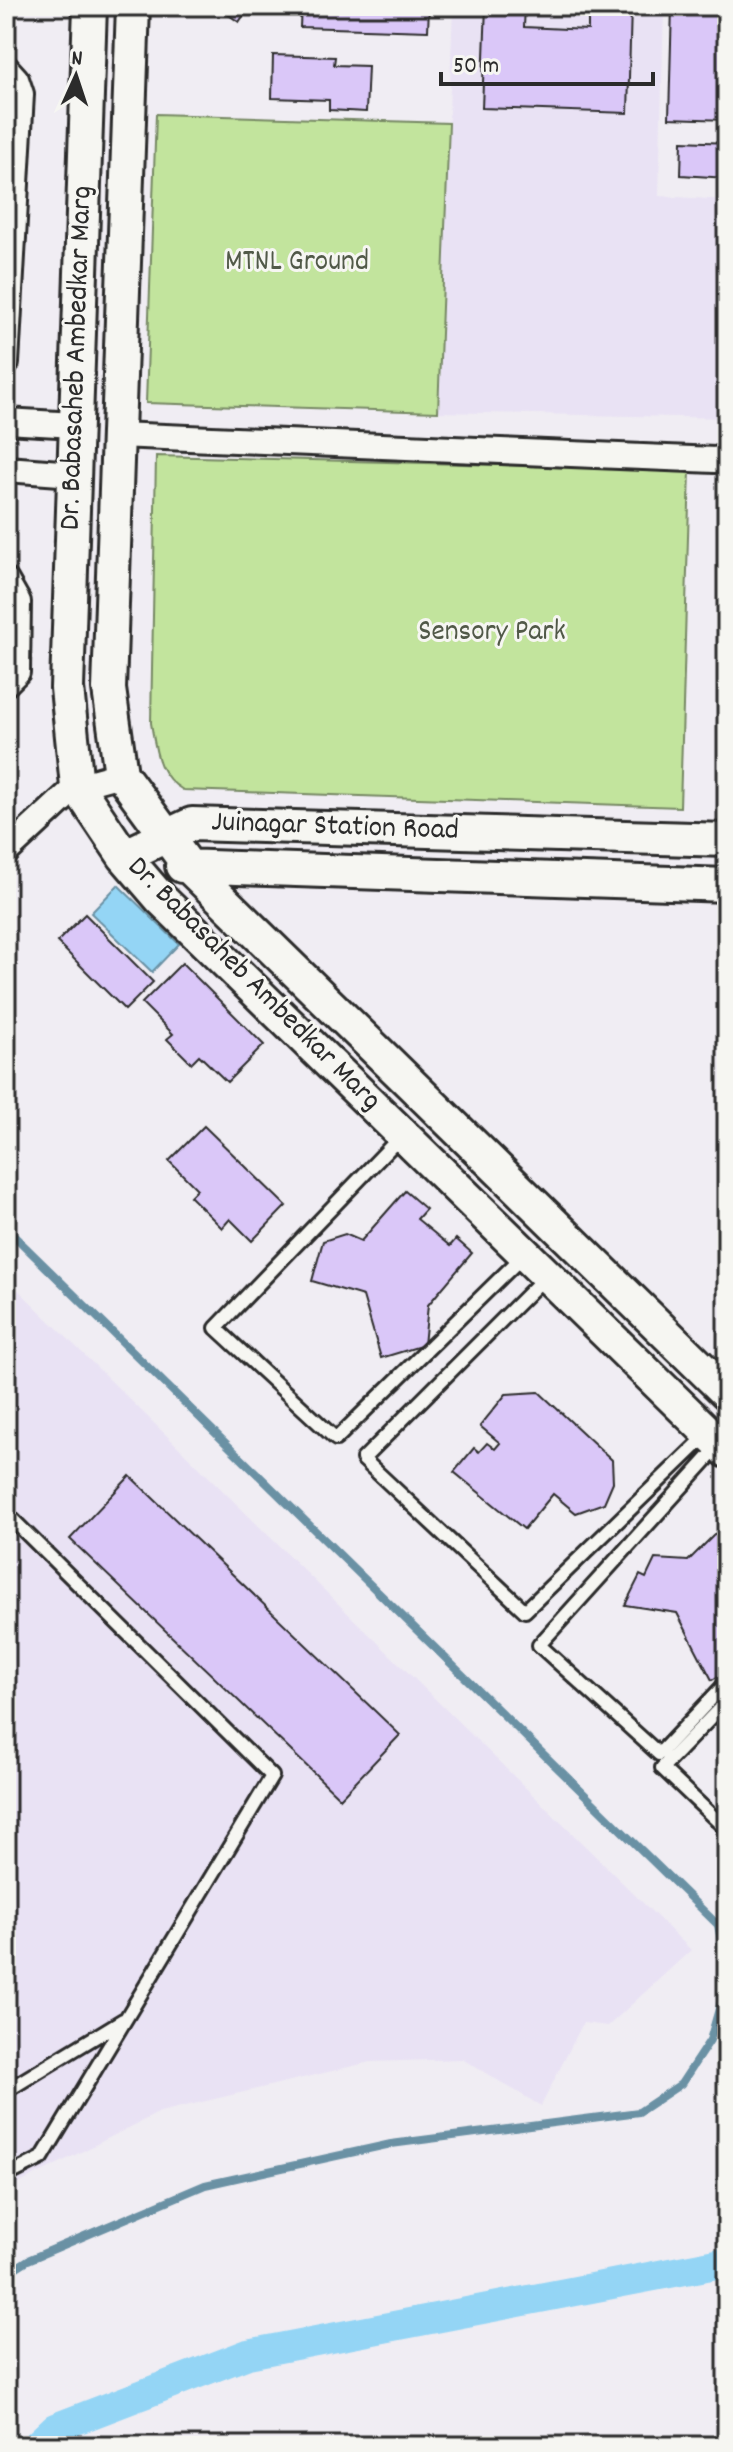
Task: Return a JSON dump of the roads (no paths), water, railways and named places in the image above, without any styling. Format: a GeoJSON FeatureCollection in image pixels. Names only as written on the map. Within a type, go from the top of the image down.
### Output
{"type":"FeatureCollection","features":[{"type":"Feature","properties":{"kind":"main road","name":"Dr. Babasaheb Ambedkar Marg"},"geometry":{"type":"LineString","coordinates":[[90,6],[67,688],[77,786],[124,856],[161,899],[719,1443]]}},
{"type":"Feature","properties":{"kind":"main road","name":"Dr. Babasaheb Ambedkar Marg"},"geometry":{"type":"LineString","coordinates":[[133,6],[109,689],[121,774],[190,868],[727,1393]]}},
{"type":"Feature","properties":{"kind":"main road","name":"Juinagar Station Road"},"geometry":{"type":"LineString","coordinates":[[124,856],[192,824],[727,840]]}},
{"type":"Feature","properties":{"kind":"main road","name":"Juinagar Station Road"},"geometry":{"type":"LineString","coordinates":[[124,856],[190,868],[727,885]]}},
{"type":"Feature","properties":{"kind":"main road"},"geometry":{"type":"LineString","coordinates":[[649,1376],[679,1346]]}},
{"type":"Feature","properties":{"kind":"street"},"geometry":{"type":"LineString","coordinates":[[6,68],[16,79],[21,94],[6,363]]}},
{"type":"Feature","properties":{"kind":"street"},"geometry":{"type":"LineString","coordinates":[[6,421],[75,425]]}},
{"type":"Feature","properties":{"kind":"street"},"geometry":{"type":"LineString","coordinates":[[118,435],[715,460],[727,457]]}},
{"type":"Feature","properties":{"kind":"street"},"geometry":{"type":"LineString","coordinates":[[6,469],[74,474]]}},
{"type":"Feature","properties":{"kind":"street"},"geometry":{"type":"LineString","coordinates":[[6,581],[18,602],[17,672],[6,683]]}},
{"type":"Feature","properties":{"kind":"street"},"geometry":{"type":"LineString","coordinates":[[6,852],[77,786],[121,774]]}},
{"type":"Feature","properties":{"kind":"lane"},"geometry":{"type":"LineString","coordinates":[[402,1135],[216,1328],[336,1439],[535,1266]]}},
{"type":"Feature","properties":{"kind":"lane"},"geometry":{"type":"LineString","coordinates":[[535,1266],[363,1459],[525,1611],[719,1443]]}},
{"type":"Feature","properties":{"kind":"lane"},"geometry":{"type":"LineString","coordinates":[[719,1443],[539,1645],[659,1754],[727,1682]]}},
{"type":"Feature","properties":{"kind":"lane"},"geometry":{"type":"LineString","coordinates":[[6,1513],[272,1776],[42,2158],[6,2176]]}},
{"type":"Feature","properties":{"kind":"lane"},"geometry":{"type":"LineString","coordinates":[[727,1701],[662,1768],[727,1830]]}},
{"type":"Feature","properties":{"kind":"lane"},"geometry":{"type":"LineString","coordinates":[[6,2091],[126,2019]]}},
{"type":"Feature","properties":{"kind":"water"},"geometry":{"type":"Polygon","coordinates":[[[118,885],[179,944],[152,972],[91,913],[118,885]]]}},
{"type":"Feature","properties":{"kind":"waterway"},"geometry":{"type":"LineString","coordinates":[[6,1228],[718,1925],[727,1970]]}},
{"type":"Feature","properties":{"kind":"waterway"},"geometry":{"type":"LineString","coordinates":[[6,2274],[28,2260],[205,2185],[391,2144],[639,2112],[681,2084],[710,2040],[727,1981]]}},
{"type":"Feature","properties":{"kind":"waterway"},"geometry":{"type":"LineString","coordinates":[[36,2446],[55,2428],[248,2354],[727,2262]]}},
{"type":"Feature","properties":{"kind":"park label","name":"MTNL Ground"},"geometry":{"type":"Point","coordinates":[297,263]}},
{"type":"Feature","properties":{"kind":"park label","name":"Sensory Park"},"geometry":{"type":"Point","coordinates":[492,633]}}]}
